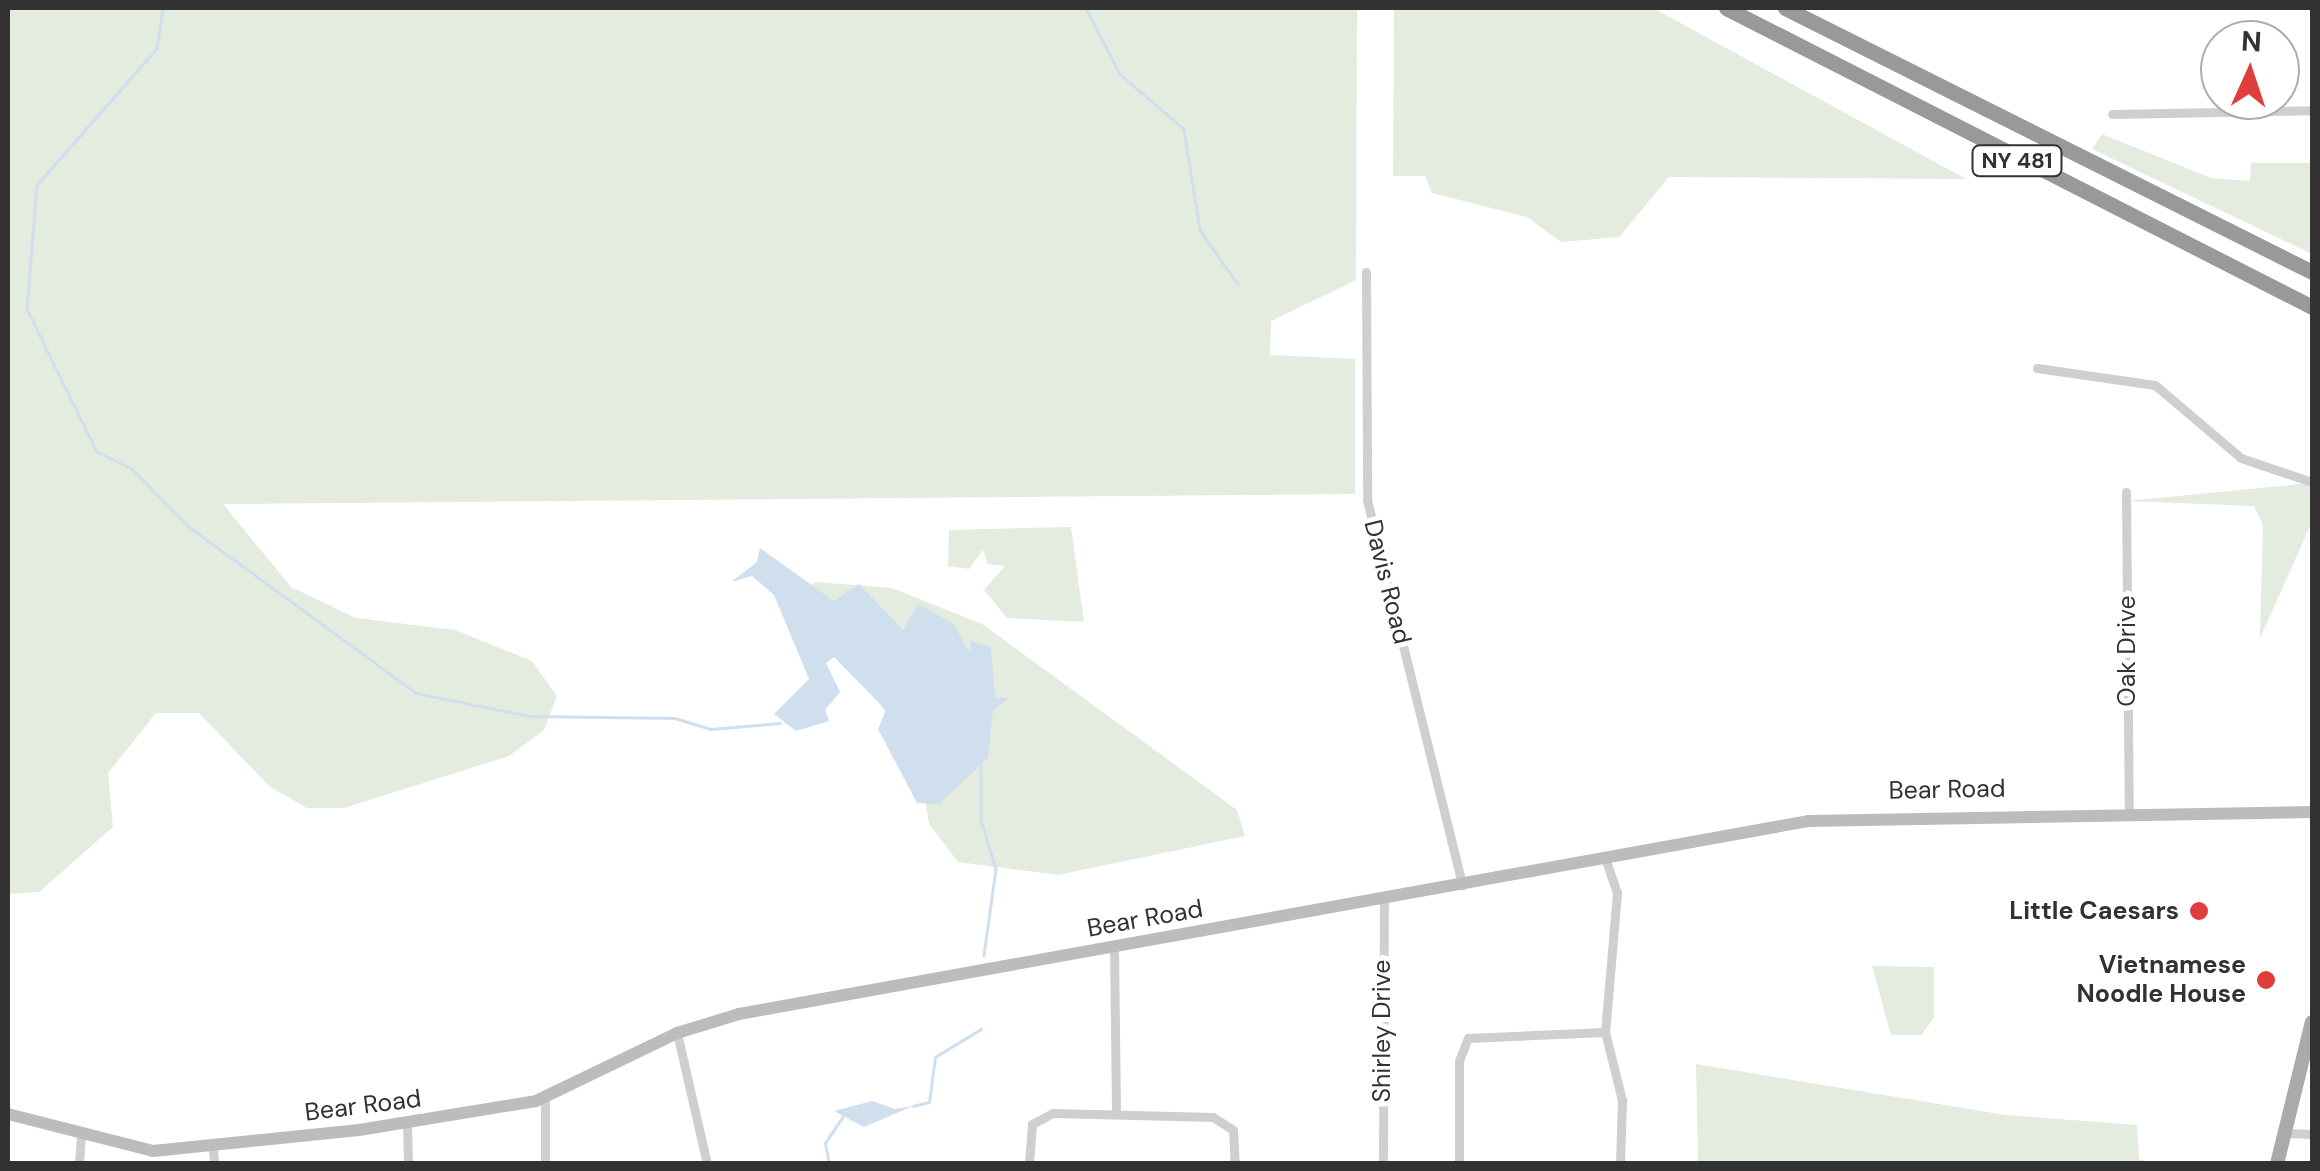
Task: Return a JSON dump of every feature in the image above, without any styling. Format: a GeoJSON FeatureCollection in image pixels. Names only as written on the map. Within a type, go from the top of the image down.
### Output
{"type":"FeatureCollection","features":[{"type":"Feature","properties":{"kind":"highway","name":"NY 481"},"geometry":{"type":"LineString","coordinates":[[1726,8],[2312,307]]}},
{"type":"Feature","properties":{"kind":"highway","name":"NY 481"},"geometry":{"type":"LineString","coordinates":[[1785,8],[2312,272]]}},
{"type":"Feature","properties":{"kind":"main road","name":"Bear Road"},"geometry":{"type":"LineString","coordinates":[[8,1114],[81,1138],[152,1151],[213,1148],[407,1123],[545,1097],[676,1032],[1114,947],[1849,816],[2128,809],[2312,812]]}},
{"type":"Feature","properties":{"kind":"main road"},"geometry":{"type":"LineString","coordinates":[[2276,1164],[2312,1022]]}},
{"type":"Feature","properties":{"kind":"street"},"geometry":{"type":"LineString","coordinates":[[2112,114],[2312,110]]}},
{"type":"Feature","properties":{"kind":"street","name":"Davis Road"},"geometry":{"type":"LineString","coordinates":[[1366,272],[1367,500],[1462,885]]}},
{"type":"Feature","properties":{"kind":"street"},"geometry":{"type":"LineString","coordinates":[[2037,368],[2155,385],[2241,458],[2312,482]]}},
{"type":"Feature","properties":{"kind":"street","name":"Oak Drive"},"geometry":{"type":"LineString","coordinates":[[2126,492],[2128,809]]}},
{"type":"Feature","properties":{"kind":"street"},"geometry":{"type":"LineString","coordinates":[[1605,858],[1617,910],[1605,1032],[1622,1100],[1620,1164]]}},
{"type":"Feature","properties":{"kind":"street","name":"Shirley Drive"},"geometry":{"type":"LineString","coordinates":[[1383,1164],[1384,900]]}},
{"type":"Feature","properties":{"kind":"street"},"geometry":{"type":"LineString","coordinates":[[1114,947],[1116,1114]]}},
{"type":"Feature","properties":{"kind":"street"},"geometry":{"type":"LineString","coordinates":[[676,1032],[708,1164]]}},
{"type":"Feature","properties":{"kind":"street"},"geometry":{"type":"LineString","coordinates":[[1459,1164],[1459,1061],[1468,1038],[1605,1032]]}},
{"type":"Feature","properties":{"kind":"street"},"geometry":{"type":"LineString","coordinates":[[545,1097],[545,1164]]}},
{"type":"Feature","properties":{"kind":"street"},"geometry":{"type":"LineString","coordinates":[[1029,1164],[1039,1116],[1116,1114],[1225,1121],[1235,1164]]}},
{"type":"Feature","properties":{"kind":"street"},"geometry":{"type":"LineString","coordinates":[[407,1123],[408,1164]]}},
{"type":"Feature","properties":{"kind":"street"},"geometry":{"type":"LineString","coordinates":[[2284,1133],[2312,1134]]}},
{"type":"Feature","properties":{"kind":"street"},"geometry":{"type":"LineString","coordinates":[[79,1164],[81,1138]]}},
{"type":"Feature","properties":{"kind":"street"},"geometry":{"type":"LineString","coordinates":[[213,1148],[214,1164]]}},
{"type":"Feature","properties":{"kind":"shaded area"},"geometry":{"type":"Polygon","coordinates":[[[8,8],[1357,8],[1356,280],[1271,321],[1270,355],[1355,359],[1355,494],[223,504],[291,587],[356,618],[455,630],[532,661],[557,696],[544,730],[509,756],[344,808],[307,808],[270,787],[199,713],[156,713],[108,773],[113,827],[39,892],[8,894],[8,8]]]}},
{"type":"Feature","properties":{"kind":"shaded area"},"geometry":{"type":"Polygon","coordinates":[[[1394,8],[1653,8],[1966,179],[1669,177],[1619,237],[1561,242],[1527,217],[1432,193],[1425,176],[1393,176],[1394,8]]]}},
{"type":"Feature","properties":{"kind":"shaded area"},"geometry":{"type":"Polygon","coordinates":[[[2102,134],[2211,178],[2250,181],[2251,163],[2312,163],[2312,254],[2092,149],[2102,134]]]}},
{"type":"Feature","properties":{"kind":"shaded area"},"geometry":{"type":"Polygon","coordinates":[[[2312,483],[2312,522],[2260,638],[2263,525],[2254,506],[2127,501],[2312,483]]]}},
{"type":"Feature","properties":{"kind":"shaded area"},"geometry":{"type":"Polygon","coordinates":[[[1071,527],[1084,622],[1007,618],[984,590],[1005,566],[988,564],[983,550],[969,569],[948,566],[949,530],[1071,527]]]}},
{"type":"Feature","properties":{"kind":"shaded area"},"geometry":{"type":"Polygon","coordinates":[[[815,582],[892,588],[982,624],[1237,810],[1245,836],[1058,875],[958,862],[929,824],[921,772],[897,728],[801,592],[815,582]]]}},
{"type":"Feature","properties":{"kind":"shaded area"},"geometry":{"type":"Polygon","coordinates":[[[1872,966],[1934,967],[1934,1018],[1921,1035],[1891,1035],[1872,966]]]}},
{"type":"Feature","properties":{"kind":"shaded area"},"geometry":{"type":"Polygon","coordinates":[[[1696,1064],[2005,1115],[2137,1125],[2139,1159],[2152,1163],[1698,1163],[1696,1064]]]}},
{"type":"Feature","properties":{"kind":"water"},"geometry":{"type":"Polygon","coordinates":[[[760,548],[834,601],[859,584],[903,630],[918,604],[954,624],[969,652],[971,641],[991,647],[995,698],[1009,698],[993,710],[988,758],[939,804],[917,803],[878,729],[886,710],[834,657],[826,663],[840,692],[825,710],[829,721],[796,731],[774,714],[809,679],[774,595],[752,576],[731,582],[757,562],[760,548]]]}},
{"type":"Feature","properties":{"kind":"water"},"geometry":{"type":"Polygon","coordinates":[[[872,1101],[895,1109],[913,1106],[864,1127],[834,1111],[872,1101]]]}},
{"type":"Feature","properties":{"kind":"waterway"},"geometry":{"type":"LineString","coordinates":[[163,8],[157,49],[37,185],[27,309],[97,452],[131,468],[188,526],[416,693],[530,716],[675,718],[711,729],[780,723]]}},
{"type":"Feature","properties":{"kind":"waterway"},"geometry":{"type":"LineString","coordinates":[[1086,8],[1120,74],[1184,129],[1200,230],[1238,284]]}},
{"type":"Feature","properties":{"kind":"waterway"},"geometry":{"type":"LineString","coordinates":[[981,764],[981,820],[996,869],[984,955]]}},
{"type":"Feature","properties":{"kind":"waterway"},"geometry":{"type":"LineString","coordinates":[[913,1106],[929,1102],[935,1057],[981,1029]]}},
{"type":"Feature","properties":{"kind":"waterway"},"geometry":{"type":"LineString","coordinates":[[829,1164],[825,1143],[843,1116]]}},
{"type":"Feature","properties":{"kind":"place","name":"Little Caesars"},"geometry":{"type":"Point","coordinates":[2199,911]}},
{"type":"Feature","properties":{"kind":"place","name":"Vietnamese Noodle House"},"geometry":{"type":"Point","coordinates":[2266,980]}}]}
